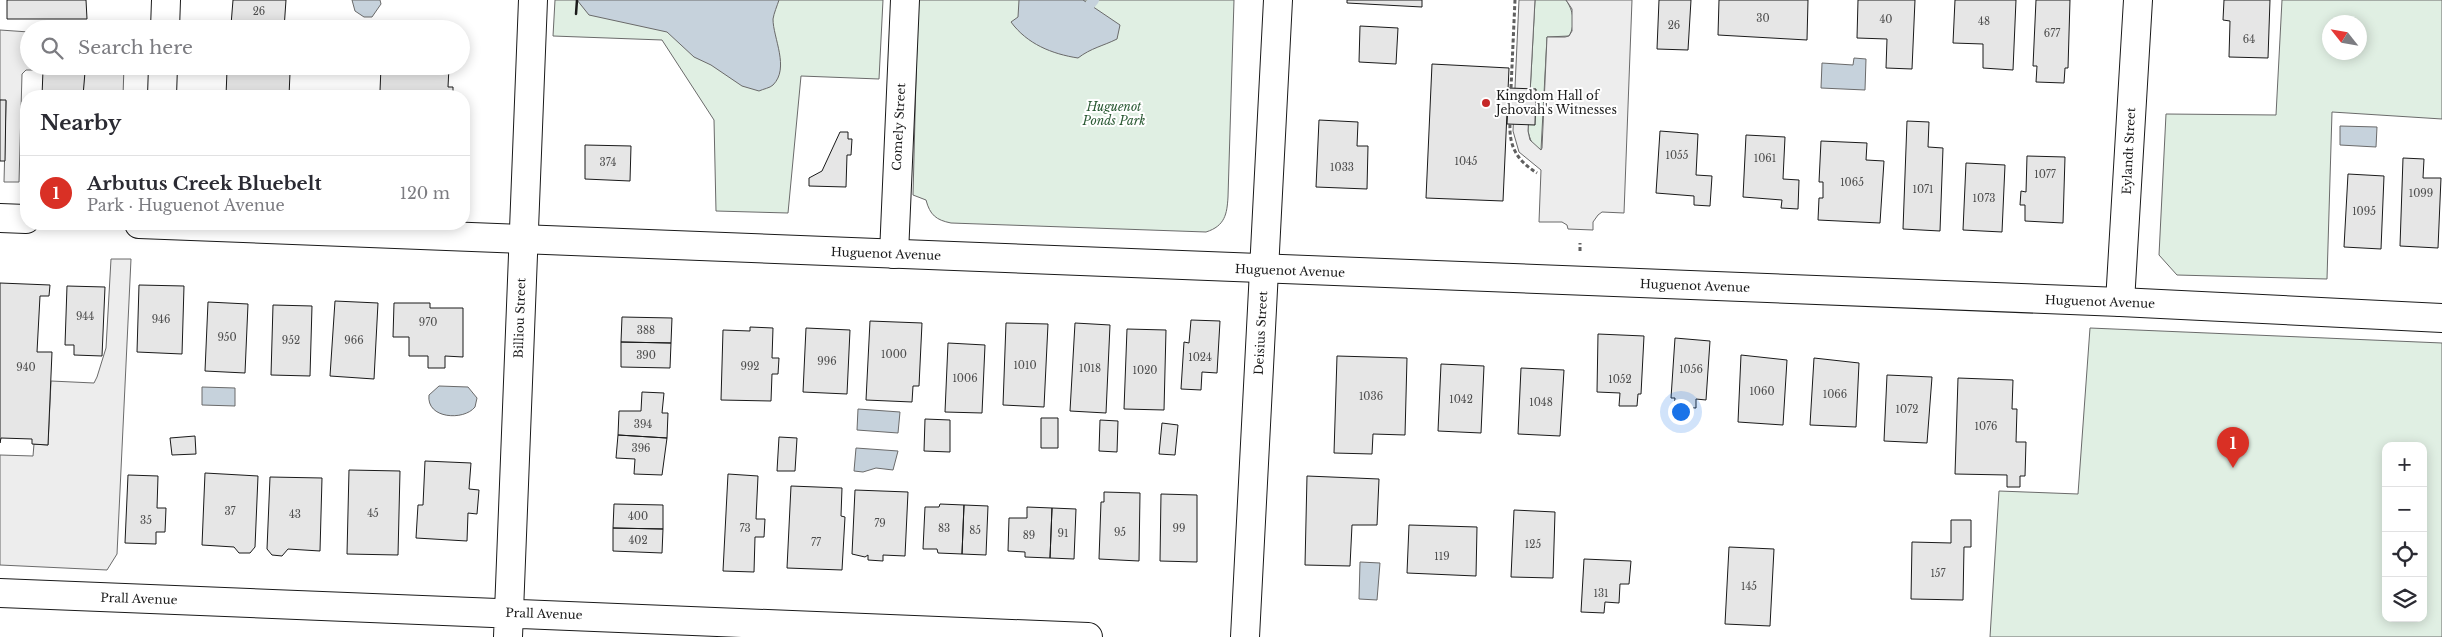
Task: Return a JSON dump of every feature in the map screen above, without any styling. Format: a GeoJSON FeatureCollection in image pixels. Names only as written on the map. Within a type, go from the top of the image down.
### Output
{"type":"FeatureCollection","features":[{"type":"Feature","properties":{"kind":"street"},"geometry":{"type":"LineString","coordinates":[[165,20],[166,0]]}},
{"type":"Feature","properties":{"kind":"street","name":"Billiou Street"},"geometry":{"type":"LineString","coordinates":[[508,625],[533,0]]}},
{"type":"Feature","properties":{"kind":"street","name":"Comely Street"},"geometry":{"type":"LineString","coordinates":[[894,254],[905,0]]}},
{"type":"Feature","properties":{"kind":"street","name":"Deisius Street"},"geometry":{"type":"LineString","coordinates":[[1245,637],[1278,0]]}},
{"type":"Feature","properties":{"kind":"street","name":"Eylandt Street"},"geometry":{"type":"LineString","coordinates":[[2120,302],[2138,0]]}},
{"type":"Feature","properties":{"kind":"street"},"geometry":{"type":"LineString","coordinates":[[162,90],[163,75]]}},
{"type":"Feature","properties":{"kind":"street"},"geometry":{"type":"LineString","coordinates":[[0,218],[20,219]]}},
{"type":"Feature","properties":{"kind":"street","name":"Huguenot Avenue"},"geometry":{"type":"LineString","coordinates":[[290,230],[1264,270],[2120,302],[2442,318]]}},
{"type":"Feature","properties":{"kind":"street","name":"Prall Avenue"},"geometry":{"type":"LineString","coordinates":[[0,593],[508,625],[1088,637]]}},
{"type":"Feature","properties":{"kind":"path"},"geometry":{"type":"LineString","coordinates":[[1511,88],[1515,0]]}},
{"type":"Feature","properties":{"kind":"path"},"geometry":{"type":"LineString","coordinates":[[1510,124],[1510,139],[1516,156],[1537,174]]}},
{"type":"Feature","properties":{"kind":"path"},"geometry":{"type":"LineString","coordinates":[[1580,243],[1580,251]]}},
{"type":"Feature","properties":{"kind":"green space"},"geometry":{"type":"Polygon","coordinates":[[[555,0],[883,0],[879,79],[801,76],[788,213],[716,211],[714,120],[662,40],[553,36],[555,0]]]}},
{"type":"Feature","properties":{"kind":"green space","name":"Huguenot Ponds Park"},"geometry":{"type":"Polygon","coordinates":[[[918,0],[1234,0],[1228,197],[1224,219],[1217,226],[1206,232],[951,223],[934,216],[929,210],[926,200],[913,195],[918,0]]]}},
{"type":"Feature","properties":{"kind":"green space"},"geometry":{"type":"Polygon","coordinates":[[[1535,0],[1566,0],[1572,13],[1573,22],[1569,36],[1547,37],[1541,150],[1533,145],[1528,131],[1535,0]]]}},
{"type":"Feature","properties":{"kind":"green space"},"geometry":{"type":"Polygon","coordinates":[[[2282,0],[2442,0],[2442,119],[2332,112],[2327,279],[2177,275],[2159,255],[2166,114],[2276,115],[2282,0]]]}},
{"type":"Feature","properties":{"kind":"green space"},"geometry":{"type":"Polygon","coordinates":[[[2090,328],[2442,343],[2442,637],[1990,637],[1999,491],[2078,494],[2090,328]]]}},
{"type":"Feature","properties":{"kind":"shaded area"},"geometry":{"type":"Polygon","coordinates":[[[352,0],[380,0],[381,4],[372,17],[364,17],[355,11],[352,0]]]}},
{"type":"Feature","properties":{"kind":"shaded area"},"geometry":{"type":"Polygon","coordinates":[[[577,0],[779,0],[773,19],[780,62],[778,78],[772,86],[759,91],[742,86],[711,65],[694,57],[667,32],[589,15],[577,0]]]}},
{"type":"Feature","properties":{"kind":"shaded area"},"geometry":{"type":"Polygon","coordinates":[[[1019,0],[1083,0],[1120,25],[1117,39],[1092,49],[1078,58],[1050,51],[1032,42],[1017,30],[1011,22],[1018,17],[1019,0]]]}},
{"type":"Feature","properties":{"kind":"shaded area"},"geometry":{"type":"Polygon","coordinates":[[[1519,0],[1535,0],[1528,131],[1530,140],[1541,150],[1547,37],[1565,37],[1569,36],[1572,31],[1572,9],[1566,0],[1632,0],[1624,213],[1602,212],[1593,222],[1593,230],[1568,229],[1567,225],[1562,222],[1539,222],[1541,170],[1519,152],[1513,131],[1519,0]]]}},
{"type":"Feature","properties":{"kind":"shaded area"},"geometry":{"type":"Polygon","coordinates":[[[0,30],[20,31],[20,75],[22,75],[22,90],[20,90],[19,182],[4,182],[6,101],[0,100],[0,30]]]}},
{"type":"Feature","properties":{"kind":"shaded area"},"geometry":{"type":"Polygon","coordinates":[[[1854,58],[1866,59],[1865,90],[1821,88],[1822,63],[1853,65],[1854,58]]]}},
{"type":"Feature","properties":{"kind":"shaded area"},"geometry":{"type":"Polygon","coordinates":[[[84,75],[124,75],[123,90],[83,90],[84,75]]]}},
{"type":"Feature","properties":{"kind":"shaded area"},"geometry":{"type":"Polygon","coordinates":[[[2340,126],[2377,127],[2376,147],[2340,145],[2340,126]]]}},
{"type":"Feature","properties":{"kind":"shaded area"},"geometry":{"type":"Polygon","coordinates":[[[111,259],[131,259],[117,554],[107,570],[0,565],[0,455],[33,456],[34,444],[48,445],[51,381],[94,383],[106,348],[111,259]]]}},
{"type":"Feature","properties":{"kind":"shaded area"},"geometry":{"type":"Polygon","coordinates":[[[439,386],[468,387],[477,398],[475,407],[470,411],[455,416],[439,413],[433,409],[429,395],[439,386]]]}},
{"type":"Feature","properties":{"kind":"shaded area"},"geometry":{"type":"Polygon","coordinates":[[[202,387],[235,388],[235,406],[202,405],[202,387]]]}},
{"type":"Feature","properties":{"kind":"shaded area"},"geometry":{"type":"Polygon","coordinates":[[[858,409],[900,412],[898,433],[857,430],[858,409]]]}},
{"type":"Feature","properties":{"kind":"shaded area"},"geometry":{"type":"Polygon","coordinates":[[[856,448],[898,451],[893,470],[876,468],[863,472],[854,471],[856,448]]]}},
{"type":"Feature","properties":{"kind":"shaded area"},"geometry":{"type":"Polygon","coordinates":[[[1360,562],[1380,563],[1377,600],[1359,599],[1360,562]]]}},
{"type":"Feature","properties":{"kind":"building"},"geometry":{"type":"Polygon","coordinates":[[[7,0],[86,0],[87,19],[7,19],[7,0]]]}},
{"type":"Feature","properties":{"kind":"building"},"geometry":{"type":"Polygon","coordinates":[[[233,0],[286,0],[285,20],[231,20],[233,0]]]}},
{"type":"Feature","properties":{"kind":"building"},"geometry":{"type":"Polygon","coordinates":[[[1347,0],[1422,0],[1422,7],[1347,3],[1347,0]]]}},
{"type":"Feature","properties":{"kind":"building"},"geometry":{"type":"Polygon","coordinates":[[[1659,0],[1691,0],[1688,50],[1657,49],[1659,0]]]}},
{"type":"Feature","properties":{"kind":"building"},"geometry":{"type":"Polygon","coordinates":[[[1719,0],[1808,0],[1807,40],[1718,35],[1719,0]]]}},
{"type":"Feature","properties":{"kind":"building"},"geometry":{"type":"Polygon","coordinates":[[[1858,0],[1915,0],[1912,69],[1886,68],[1887,39],[1857,38],[1858,0]]]}},
{"type":"Feature","properties":{"kind":"building"},"geometry":{"type":"Polygon","coordinates":[[[1955,0],[2016,0],[2013,70],[1983,68],[1983,44],[1953,43],[1955,0]]]}},
{"type":"Feature","properties":{"kind":"building"},"geometry":{"type":"Polygon","coordinates":[[[2036,0],[2070,0],[2068,68],[2065,68],[2064,83],[2036,82],[2037,66],[2033,66],[2036,0]]]}},
{"type":"Feature","properties":{"kind":"building"},"geometry":{"type":"Polygon","coordinates":[[[2224,0],[2270,0],[2268,58],[2229,57],[2230,21],[2223,20],[2224,0]]]}},
{"type":"Feature","properties":{"kind":"building"},"geometry":{"type":"Polygon","coordinates":[[[1360,26],[1398,28],[1396,64],[1359,62],[1360,26]]]}},
{"type":"Feature","properties":{"kind":"building"},"geometry":{"type":"Polygon","coordinates":[[[1432,64],[1509,68],[1503,201],[1426,198],[1432,64]]]}},
{"type":"Feature","properties":{"kind":"building"},"geometry":{"type":"Polygon","coordinates":[[[43,75],[85,75],[84,90],[42,90],[43,75]]]}},
{"type":"Feature","properties":{"kind":"building"},"geometry":{"type":"Polygon","coordinates":[[[227,75],[290,75],[289,90],[226,90],[227,75]]]}},
{"type":"Feature","properties":{"kind":"building"},"geometry":{"type":"Polygon","coordinates":[[[381,75],[449,75],[448,87],[453,87],[453,90],[380,90],[381,75]]]}},
{"type":"Feature","properties":{"kind":"building"},"geometry":{"type":"Polygon","coordinates":[[[1509,88],[1536,89],[1535,125],[1507,124],[1509,88]]]}},
{"type":"Feature","properties":{"kind":"building"},"geometry":{"type":"Polygon","coordinates":[[[0,100],[6,100],[5,161],[0,161],[0,100]]]}},
{"type":"Feature","properties":{"kind":"building"},"geometry":{"type":"Polygon","coordinates":[[[1319,120],[1358,122],[1357,146],[1368,146],[1367,189],[1316,187],[1319,120]]]}},
{"type":"Feature","properties":{"kind":"building"},"geometry":{"type":"Polygon","coordinates":[[[1907,121],[1929,122],[1928,147],[1943,148],[1940,231],[1903,229],[1907,121]]]}},
{"type":"Feature","properties":{"kind":"building"},"geometry":{"type":"Polygon","coordinates":[[[1660,131],[1698,134],[1696,175],[1712,176],[1710,206],[1694,205],[1694,196],[1656,193],[1660,131]]]}},
{"type":"Feature","properties":{"kind":"building"},"geometry":{"type":"Polygon","coordinates":[[[840,132],[848,132],[848,139],[852,139],[851,155],[847,155],[846,187],[809,186],[809,178],[822,171],[840,132]]]}},
{"type":"Feature","properties":{"kind":"building"},"geometry":{"type":"Polygon","coordinates":[[[1746,135],[1785,137],[1783,179],[1799,180],[1798,209],[1781,208],[1782,200],[1743,197],[1746,135]]]}},
{"type":"Feature","properties":{"kind":"building"},"geometry":{"type":"Polygon","coordinates":[[[1821,141],[1867,143],[1866,160],[1884,161],[1880,223],[1818,220],[1819,198],[1823,198],[1823,182],[1819,182],[1821,141]]]}},
{"type":"Feature","properties":{"kind":"building"},"geometry":{"type":"Polygon","coordinates":[[[585,145],[631,146],[630,181],[585,179],[585,145]]]}},
{"type":"Feature","properties":{"kind":"building"},"geometry":{"type":"Polygon","coordinates":[[[2027,156],[2065,157],[2063,223],[2025,221],[2025,205],[2020,205],[2021,191],[2026,192],[2027,156]]]}},
{"type":"Feature","properties":{"kind":"building"},"geometry":{"type":"Polygon","coordinates":[[[2403,158],[2424,159],[2423,178],[2441,178],[2438,248],[2400,246],[2403,158]]]}},
{"type":"Feature","properties":{"kind":"building"},"geometry":{"type":"Polygon","coordinates":[[[1966,163],[2005,165],[2002,232],[1963,230],[1966,163]]]}},
{"type":"Feature","properties":{"kind":"building"},"geometry":{"type":"Polygon","coordinates":[[[2348,174],[2384,176],[2381,249],[2344,247],[2348,174]]]}},
{"type":"Feature","properties":{"kind":"building"},"geometry":{"type":"Polygon","coordinates":[[[0,283],[50,285],[49,296],[40,296],[37,352],[52,352],[48,445],[32,444],[32,439],[1,438],[0,443],[0,283]]]}},
{"type":"Feature","properties":{"kind":"building"},"geometry":{"type":"Polygon","coordinates":[[[139,285],[184,286],[182,354],[137,352],[139,285]]]}},
{"type":"Feature","properties":{"kind":"building"},"geometry":{"type":"Polygon","coordinates":[[[67,286],[105,287],[102,356],[74,355],[74,345],[65,345],[67,286]]]}},
{"type":"Feature","properties":{"kind":"building"},"geometry":{"type":"Polygon","coordinates":[[[335,301],[378,303],[374,379],[330,376],[335,301]]]}},
{"type":"Feature","properties":{"kind":"building"},"geometry":{"type":"Polygon","coordinates":[[[208,302],[248,304],[245,373],[205,371],[208,302]]]}},
{"type":"Feature","properties":{"kind":"building"},"geometry":{"type":"Polygon","coordinates":[[[394,303],[430,303],[430,308],[463,308],[463,357],[445,356],[445,368],[428,368],[428,356],[409,356],[409,337],[393,337],[394,303]]]}},
{"type":"Feature","properties":{"kind":"building"},"geometry":{"type":"Polygon","coordinates":[[[273,305],[312,306],[310,376],[271,375],[273,305]]]}},
{"type":"Feature","properties":{"kind":"building"},"geometry":{"type":"Polygon","coordinates":[[[622,317],[672,318],[671,343],[621,342],[622,317]]]}},
{"type":"Feature","properties":{"kind":"building"},"geometry":{"type":"Polygon","coordinates":[[[1191,320],[1220,321],[1217,373],[1202,372],[1201,390],[1181,389],[1184,342],[1189,343],[1191,320]]]}},
{"type":"Feature","properties":{"kind":"building"},"geometry":{"type":"Polygon","coordinates":[[[870,321],[922,323],[919,386],[913,386],[912,402],[866,400],[870,321]]]}},
{"type":"Feature","properties":{"kind":"building"},"geometry":{"type":"Polygon","coordinates":[[[1006,323],[1048,324],[1044,407],[1003,405],[1006,323]]]}},
{"type":"Feature","properties":{"kind":"building"},"geometry":{"type":"Polygon","coordinates":[[[1075,323],[1110,325],[1106,413],[1070,411],[1075,323]]]}},
{"type":"Feature","properties":{"kind":"building"},"geometry":{"type":"Polygon","coordinates":[[[750,327],[773,328],[772,358],[779,358],[778,374],[772,374],[771,401],[721,400],[723,330],[750,331],[750,327]]]}},
{"type":"Feature","properties":{"kind":"building"},"geometry":{"type":"Polygon","coordinates":[[[806,328],[850,330],[847,394],[803,392],[806,328]]]}},
{"type":"Feature","properties":{"kind":"building"},"geometry":{"type":"Polygon","coordinates":[[[1127,329],[1166,330],[1164,410],[1124,409],[1127,329]]]}},
{"type":"Feature","properties":{"kind":"building"},"geometry":{"type":"Polygon","coordinates":[[[1598,334],[1644,336],[1641,394],[1638,394],[1637,406],[1619,406],[1620,393],[1597,392],[1598,334]]]}},
{"type":"Feature","properties":{"kind":"building"},"geometry":{"type":"Polygon","coordinates":[[[1675,338],[1710,341],[1706,400],[1696,399],[1696,408],[1674,407],[1675,398],[1671,398],[1675,338]]]}},
{"type":"Feature","properties":{"kind":"building"},"geometry":{"type":"Polygon","coordinates":[[[621,342],[671,343],[670,368],[621,367],[621,342]]]}},
{"type":"Feature","properties":{"kind":"building"},"geometry":{"type":"Polygon","coordinates":[[[948,343],[985,345],[982,413],[945,412],[948,343]]]}},
{"type":"Feature","properties":{"kind":"building"},"geometry":{"type":"Polygon","coordinates":[[[1741,355],[1787,360],[1783,425],[1738,422],[1741,355]]]}},
{"type":"Feature","properties":{"kind":"building"},"geometry":{"type":"Polygon","coordinates":[[[1337,356],[1407,358],[1405,435],[1373,434],[1372,454],[1334,453],[1337,356]]]}},
{"type":"Feature","properties":{"kind":"building"},"geometry":{"type":"Polygon","coordinates":[[[1814,358],[1859,363],[1856,427],[1810,425],[1814,358]]]}},
{"type":"Feature","properties":{"kind":"building"},"geometry":{"type":"Polygon","coordinates":[[[1441,364],[1484,366],[1481,433],[1438,431],[1441,364]]]}},
{"type":"Feature","properties":{"kind":"building"},"geometry":{"type":"Polygon","coordinates":[[[1521,368],[1564,370],[1560,436],[1518,434],[1521,368]]]}},
{"type":"Feature","properties":{"kind":"building"},"geometry":{"type":"Polygon","coordinates":[[[1887,375],[1932,377],[1927,443],[1884,441],[1887,375]]]}},
{"type":"Feature","properties":{"kind":"building"},"geometry":{"type":"Polygon","coordinates":[[[1958,378],[2013,380],[2012,409],[2017,409],[2016,442],[2026,442],[2025,476],[2020,476],[2020,487],[2007,487],[2007,475],[1955,474],[1958,378]]]}},
{"type":"Feature","properties":{"kind":"building"},"geometry":{"type":"Polygon","coordinates":[[[642,392],[664,393],[662,413],[668,413],[667,438],[618,435],[619,411],[641,411],[642,392]]]}},
{"type":"Feature","properties":{"kind":"building"},"geometry":{"type":"Polygon","coordinates":[[[1041,418],[1058,418],[1058,448],[1041,448],[1041,418]]]}},
{"type":"Feature","properties":{"kind":"building"},"geometry":{"type":"Polygon","coordinates":[[[925,419],[950,420],[950,452],[924,451],[925,419]]]}},
{"type":"Feature","properties":{"kind":"building"},"geometry":{"type":"Polygon","coordinates":[[[1100,420],[1118,421],[1117,452],[1099,451],[1100,420]]]}},
{"type":"Feature","properties":{"kind":"building"},"geometry":{"type":"Polygon","coordinates":[[[1162,423],[1178,425],[1175,455],[1159,454],[1162,423]]]}},
{"type":"Feature","properties":{"kind":"building"},"geometry":{"type":"Polygon","coordinates":[[[618,435],[667,438],[662,475],[634,474],[635,459],[616,458],[618,435]]]}},
{"type":"Feature","properties":{"kind":"building"},"geometry":{"type":"Polygon","coordinates":[[[195,436],[196,454],[172,455],[170,438],[195,436]]]}},
{"type":"Feature","properties":{"kind":"building"},"geometry":{"type":"Polygon","coordinates":[[[779,437],[797,438],[795,471],[777,471],[779,437]]]}},
{"type":"Feature","properties":{"kind":"building"},"geometry":{"type":"Polygon","coordinates":[[[425,461],[471,463],[469,489],[479,490],[477,514],[468,513],[467,541],[416,538],[418,505],[423,505],[425,461]]]}},
{"type":"Feature","properties":{"kind":"building"},"geometry":{"type":"Polygon","coordinates":[[[349,470],[400,471],[398,555],[347,554],[349,470]]]}},
{"type":"Feature","properties":{"kind":"building"},"geometry":{"type":"Polygon","coordinates":[[[205,473],[258,476],[255,547],[250,553],[239,553],[234,547],[202,545],[205,473]]]}},
{"type":"Feature","properties":{"kind":"building"},"geometry":{"type":"Polygon","coordinates":[[[728,474],[758,476],[756,519],[765,519],[764,537],[755,537],[754,572],[723,571],[728,474]]]}},
{"type":"Feature","properties":{"kind":"building"},"geometry":{"type":"Polygon","coordinates":[[[128,475],[158,476],[157,508],[166,508],[165,532],[156,532],[156,544],[125,543],[128,475]]]}},
{"type":"Feature","properties":{"kind":"building"},"geometry":{"type":"Polygon","coordinates":[[[1307,476],[1379,479],[1377,525],[1352,525],[1350,566],[1305,565],[1307,476]]]}},
{"type":"Feature","properties":{"kind":"building"},"geometry":{"type":"Polygon","coordinates":[[[270,477],[322,478],[320,551],[288,549],[282,556],[272,555],[267,549],[270,477]]]}},
{"type":"Feature","properties":{"kind":"building"},"geometry":{"type":"Polygon","coordinates":[[[791,486],[842,488],[841,516],[845,517],[842,570],[787,568],[791,486]]]}},
{"type":"Feature","properties":{"kind":"building"},"geometry":{"type":"Polygon","coordinates":[[[855,490],[908,492],[905,556],[883,555],[883,561],[868,560],[868,555],[865,557],[852,554],[855,490]]]}},
{"type":"Feature","properties":{"kind":"building"},"geometry":{"type":"Polygon","coordinates":[[[1104,492],[1140,493],[1139,561],[1099,559],[1101,502],[1104,502],[1104,492]]]}},
{"type":"Feature","properties":{"kind":"building"},"geometry":{"type":"Polygon","coordinates":[[[1161,494],[1197,495],[1197,562],[1160,561],[1161,494]]]}},
{"type":"Feature","properties":{"kind":"building"},"geometry":{"type":"Polygon","coordinates":[[[614,504],[663,505],[663,529],[613,528],[614,504]]]}},
{"type":"Feature","properties":{"kind":"building"},"geometry":{"type":"Polygon","coordinates":[[[940,504],[964,505],[962,554],[938,553],[937,549],[923,549],[925,507],[939,507],[940,504]]]}},
{"type":"Feature","properties":{"kind":"building"},"geometry":{"type":"Polygon","coordinates":[[[964,505],[988,506],[986,555],[962,554],[964,505]]]}},
{"type":"Feature","properties":{"kind":"building"},"geometry":{"type":"Polygon","coordinates":[[[1027,507],[1052,508],[1050,558],[1025,557],[1025,552],[1008,551],[1009,518],[1027,518],[1027,507]]]}},
{"type":"Feature","properties":{"kind":"building"},"geometry":{"type":"Polygon","coordinates":[[[1052,508],[1076,509],[1074,559],[1050,558],[1052,508]]]}},
{"type":"Feature","properties":{"kind":"building"},"geometry":{"type":"Polygon","coordinates":[[[1514,510],[1555,512],[1553,578],[1511,577],[1514,510]]]}},
{"type":"Feature","properties":{"kind":"building"},"geometry":{"type":"Polygon","coordinates":[[[1951,520],[1971,520],[1971,547],[1964,547],[1963,600],[1911,599],[1912,542],[1951,543],[1951,520]]]}},
{"type":"Feature","properties":{"kind":"building"},"geometry":{"type":"Polygon","coordinates":[[[1409,525],[1477,527],[1476,576],[1407,573],[1409,525]]]}},
{"type":"Feature","properties":{"kind":"building"},"geometry":{"type":"Polygon","coordinates":[[[613,528],[663,529],[662,553],[613,551],[613,528]]]}},
{"type":"Feature","properties":{"kind":"building"},"geometry":{"type":"Polygon","coordinates":[[[1729,547],[1774,549],[1770,626],[1725,624],[1729,547]]]}},
{"type":"Feature","properties":{"kind":"building"},"geometry":{"type":"Polygon","coordinates":[[[1584,559],[1631,561],[1629,584],[1620,584],[1619,603],[1605,602],[1604,613],[1581,612],[1584,559]]]}},
{"type":"Feature","properties":{"kind":"waterway"},"geometry":{"type":"LineString","coordinates":[[1089,6],[1094,0]]}},
{"type":"Feature","properties":{"kind":"wall"},"geometry":{"type":"LineString","coordinates":[[576,14],[577,0]]}},
{"type":"Feature","properties":{"kind":"place","name":"Kingdom Hall of Jehovah's Witnesses"},"geometry":{"type":"Point","coordinates":[1486,103]}},
{"type":"Feature","properties":{"kind":"place","name":"Arbutus Creek Bluebelt"},"geometry":{"type":"Point","coordinates":[2233,468]}}]}
